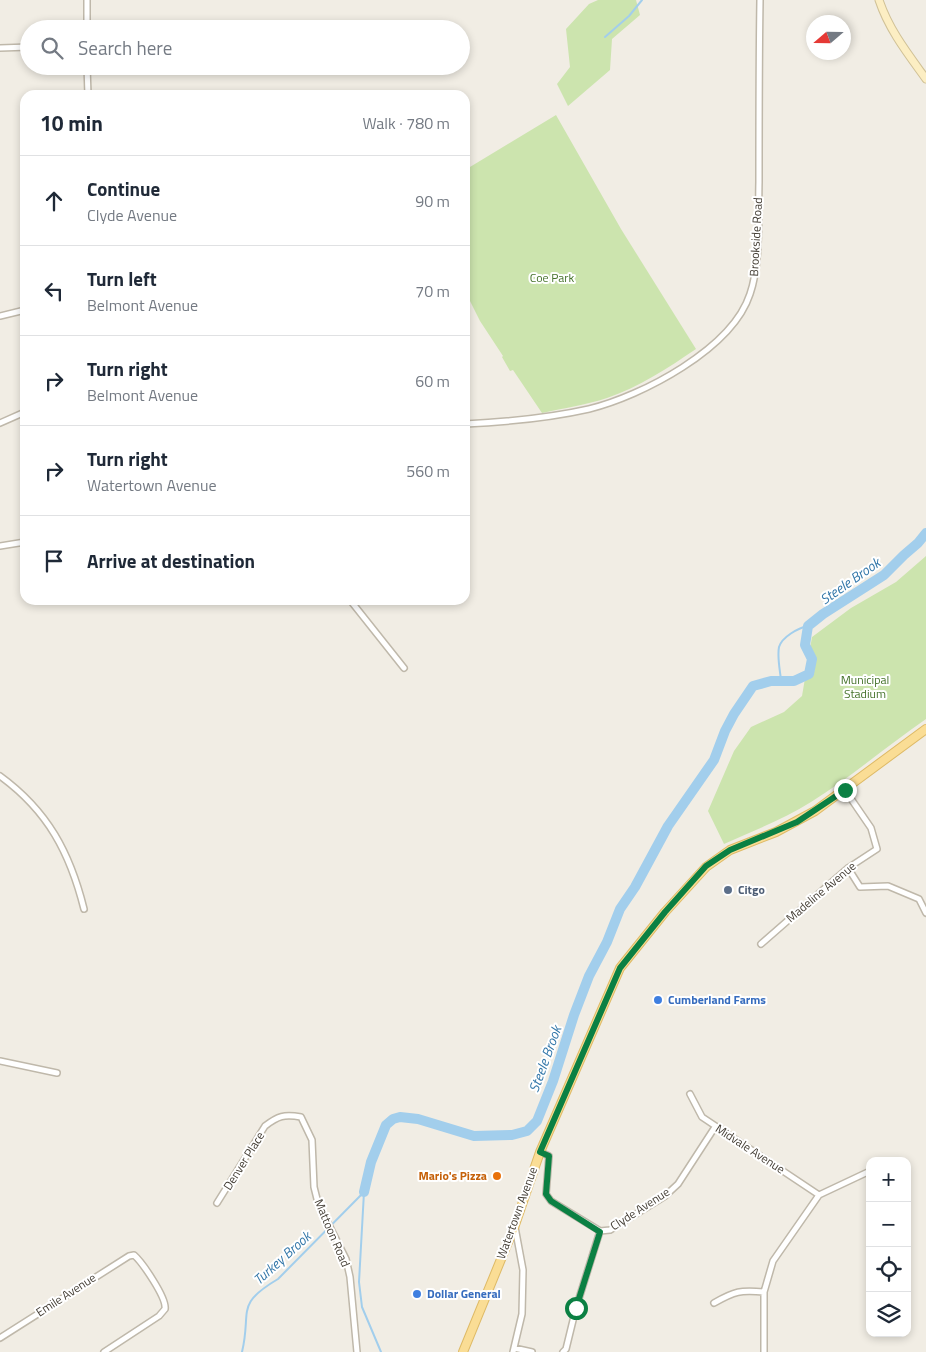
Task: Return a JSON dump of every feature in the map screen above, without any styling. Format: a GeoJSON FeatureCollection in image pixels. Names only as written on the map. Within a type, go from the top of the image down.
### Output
{"type":"FeatureCollection","features":[{"type":"Feature","properties":{"kind":"main road"},"geometry":{"type":"LineString","coordinates":[[879,0],[895,36],[926,79]]}},
{"type":"Feature","properties":{"kind":"main road","name":"Watertown Avenue"},"geometry":{"type":"LineString","coordinates":[[463,1352],[514,1224],[540,1152],[620,968],[665,912],[706,866],[730,850],[797,822],[845,790],[926,730]]}},
{"type":"Feature","properties":{"kind":"street"},"geometry":{"type":"LineString","coordinates":[[87,0],[87,20]]}},
{"type":"Feature","properties":{"kind":"street","name":"Brookside Road"},"geometry":{"type":"LineString","coordinates":[[470,424],[506,421],[589,409],[629,394],[660,379],[703,353],[730,330],[742,313],[750,295],[756,272],[759,199],[760,0]]}},
{"type":"Feature","properties":{"kind":"street"},"geometry":{"type":"LineString","coordinates":[[0,48],[20,47]]}},
{"type":"Feature","properties":{"kind":"street"},"geometry":{"type":"LineString","coordinates":[[87,75],[88,90]]}},
{"type":"Feature","properties":{"kind":"street"},"geometry":{"type":"LineString","coordinates":[[0,316],[20,311]]}},
{"type":"Feature","properties":{"kind":"street"},"geometry":{"type":"LineString","coordinates":[[0,423],[20,414]]}},
{"type":"Feature","properties":{"kind":"street"},"geometry":{"type":"LineString","coordinates":[[0,546],[20,543]]}},
{"type":"Feature","properties":{"kind":"street"},"geometry":{"type":"LineString","coordinates":[[354,605],[404,668]]}},
{"type":"Feature","properties":{"kind":"street"},"geometry":{"type":"LineString","coordinates":[[0,776],[28,798],[46,820],[69,860],[84,909]]}},
{"type":"Feature","properties":{"kind":"street","name":"Madeline Avenue"},"geometry":{"type":"LineString","coordinates":[[761,944],[848,868],[878,849],[871,828],[845,790]]}},
{"type":"Feature","properties":{"kind":"street"},"geometry":{"type":"LineString","coordinates":[[848,868],[860,886],[888,886],[919,899],[926,913]]}},
{"type":"Feature","properties":{"kind":"street"},"geometry":{"type":"LineString","coordinates":[[0,1061],[56,1073]]}},
{"type":"Feature","properties":{"kind":"street","name":"Midvale Avenue"},"geometry":{"type":"LineString","coordinates":[[690,1094],[702,1117],[819,1196]]}},
{"type":"Feature","properties":{"kind":"street","name":"Denver Place"},"geometry":{"type":"LineString","coordinates":[[218,1203],[266,1126],[276,1118],[289,1115],[301,1117]]}},
{"type":"Feature","properties":{"kind":"street","name":"Mattoon Road"},"geometry":{"type":"LineString","coordinates":[[301,1117],[312,1140],[314,1187],[318,1203],[346,1259],[350,1277],[357,1352]]}},
{"type":"Feature","properties":{"kind":"street","name":"Clyde Avenue"},"geometry":{"type":"LineString","coordinates":[[563,1352],[566,1349],[576,1308],[600,1232],[610,1230],[665,1196],[678,1184],[715,1127]]}},
{"type":"Feature","properties":{"kind":"street"},"geometry":{"type":"LineString","coordinates":[[540,1152],[549,1156],[546,1194],[551,1201],[600,1232]]}},
{"type":"Feature","properties":{"kind":"street"},"geometry":{"type":"LineString","coordinates":[[764,1352],[764,1292],[773,1261],[819,1196],[866,1174]]}},
{"type":"Feature","properties":{"kind":"street"},"geometry":{"type":"LineString","coordinates":[[514,1224],[523,1270],[522,1314],[513,1350],[532,1352]]}},
{"type":"Feature","properties":{"kind":"street","name":"Emile Avenue"},"geometry":{"type":"LineString","coordinates":[[0,1338],[128,1256],[134,1255],[165,1301],[165,1309],[159,1316],[104,1352]]}},
{"type":"Feature","properties":{"kind":"street"},"geometry":{"type":"LineString","coordinates":[[714,1303],[737,1292],[746,1290],[764,1292]]}},
{"type":"Feature","properties":{"kind":"green space"},"geometry":{"type":"Polygon","coordinates":[[[598,0],[636,0],[640,15],[612,39],[610,70],[568,106],[557,84],[570,67],[566,29],[589,4],[598,0]]]}},
{"type":"Feature","properties":{"kind":"green space","name":"Coe Park"},"geometry":{"type":"Polygon","coordinates":[[[556,115],[621,229],[696,349],[653,376],[619,394],[591,403],[542,413],[513,370],[510,371],[470,301],[470,167],[556,115]]]}},
{"type":"Feature","properties":{"kind":"green space","name":"Municipal Stadium"},"geometry":{"type":"Polygon","coordinates":[[[926,556],[926,719],[811,802],[724,844],[708,811],[734,751],[751,727],[784,712],[802,696],[812,637],[851,608],[896,582],[926,556]]]}},
{"type":"Feature","properties":{"kind":"waterway"},"geometry":{"type":"LineString","coordinates":[[605,37],[629,16],[642,0]]}},
{"type":"Feature","properties":{"kind":"waterway","name":"Steele Brook"},"geometry":{"type":"LineString","coordinates":[[364,1192],[371,1162],[386,1125],[393,1119],[400,1117],[418,1119],[474,1136],[512,1135],[527,1131],[537,1121],[553,1081],[574,1015],[589,976],[607,942],[620,909],[635,887],[668,826],[714,760],[734,714],[753,686],[771,681],[794,681],[809,674],[812,659],[805,645],[808,626],[823,614],[884,575],[926,533]]}},
{"type":"Feature","properties":{"kind":"waterway","name":"Steele Brook"},"geometry":{"type":"LineString","coordinates":[[781,680],[779,647],[783,640],[791,634],[808,626]]}},
{"type":"Feature","properties":{"kind":"waterway","name":"Steele Brook"},"geometry":{"type":"LineString","coordinates":[[364,1192],[359,1282],[362,1307],[381,1352]]}},
{"type":"Feature","properties":{"kind":"waterway","name":"Turkey Brook"},"geometry":{"type":"LineString","coordinates":[[242,1352],[247,1310],[255,1296],[278,1279],[364,1192]]}},
{"type":"Feature","properties":{"kind":"place","name":"Citgo"},"geometry":{"type":"Point","coordinates":[728,890]}},
{"type":"Feature","properties":{"kind":"place","name":"Cumberland Farms"},"geometry":{"type":"Point","coordinates":[658,1000]}},
{"type":"Feature","properties":{"kind":"place","name":"Mario's Pizza"},"geometry":{"type":"Point","coordinates":[497,1176]}},
{"type":"Feature","properties":{"kind":"place","name":"Dollar General"},"geometry":{"type":"Point","coordinates":[417,1294]}},
{"type":"Feature","properties":{"kind":"route"},"geometry":{"type":"LineString","coordinates":[[576,1308],[600,1232],[551,1201],[546,1194],[549,1156],[540,1152],[620,968],[665,912],[706,866],[730,850],[797,822],[845,790]]}}]}
